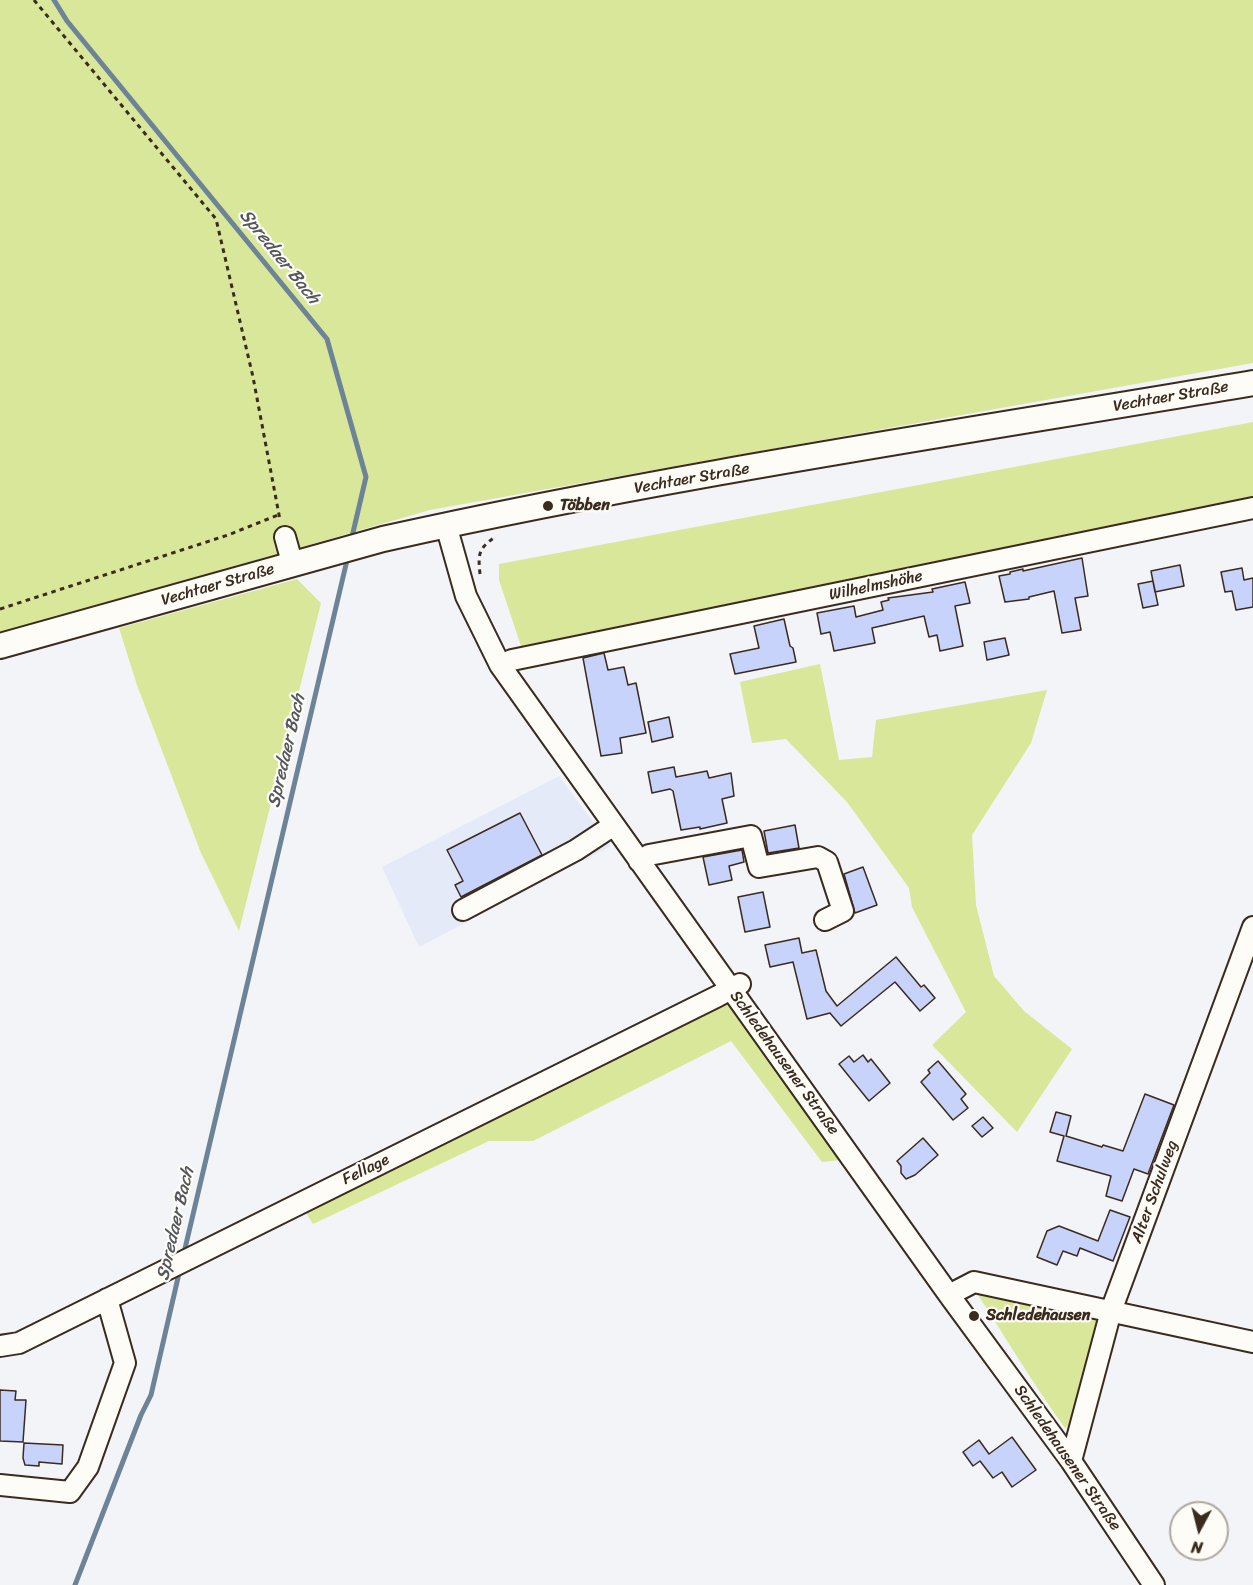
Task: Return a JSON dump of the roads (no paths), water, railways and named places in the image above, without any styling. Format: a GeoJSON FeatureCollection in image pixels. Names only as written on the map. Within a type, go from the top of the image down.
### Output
{"type":"FeatureCollection","features":[{"type":"Feature","properties":{"kind":"main road","name":"Vechtaer Straße"},"geometry":{"type":"LineString","coordinates":[[0,646],[383,539],[446,525],[689,478],[1253,383]]}},
{"type":"Feature","properties":{"kind":"street","name":"Wilhelmshöhe"},"geometry":{"type":"LineString","coordinates":[[500,665],[523,658],[1253,507]]}},
{"type":"Feature","properties":{"kind":"street","name":"Schledehausener Straße"},"geometry":{"type":"LineString","coordinates":[[446,525],[466,596],[500,665],[639,861],[735,986],[949,1295],[1071,1461],[1154,1585]]}},
{"type":"Feature","properties":{"kind":"street"},"geometry":{"type":"LineString","coordinates":[[463,910],[576,850],[614,825]]}},
{"type":"Feature","properties":{"kind":"street"},"geometry":{"type":"LineString","coordinates":[[639,861],[649,855],[751,836],[759,867],[818,857],[827,862],[843,911],[825,920]]}},
{"type":"Feature","properties":{"kind":"street","name":"Alter Schulweg"},"geometry":{"type":"LineString","coordinates":[[1071,1461],[1111,1311],[1253,927]]}},
{"type":"Feature","properties":{"kind":"street","name":"Fellage"},"geometry":{"type":"LineString","coordinates":[[0,1346],[19,1343],[735,986]]}},
{"type":"Feature","properties":{"kind":"street"},"geometry":{"type":"LineString","coordinates":[[949,1295],[974,1282],[1253,1342]]}},
{"type":"Feature","properties":{"kind":"street"},"geometry":{"type":"LineString","coordinates":[[0,1485],[70,1492],[88,1467],[125,1363],[107,1299]]}},
{"type":"Feature","properties":{"kind":"waterway","name":"Spredaer Bach"},"geometry":{"type":"LineString","coordinates":[[54,0],[67,21],[327,339],[366,477],[351,541]]}},
{"type":"Feature","properties":{"kind":"waterway","name":"Spredaer Bach"},"geometry":{"type":"LineString","coordinates":[[183,1257],[348,556]]}},
{"type":"Feature","properties":{"kind":"waterway","name":"Spredaer Bach"},"geometry":{"type":"LineString","coordinates":[[75,1585],[141,1415],[151,1395],[180,1269]]}},
{"type":"Feature","properties":{"kind":"place","name":"Többen"},"geometry":{"type":"Point","coordinates":[548,506]}},
{"type":"Feature","properties":{"kind":"place","name":"Schledehausen"},"geometry":{"type":"Point","coordinates":[974,1316]}}]}
